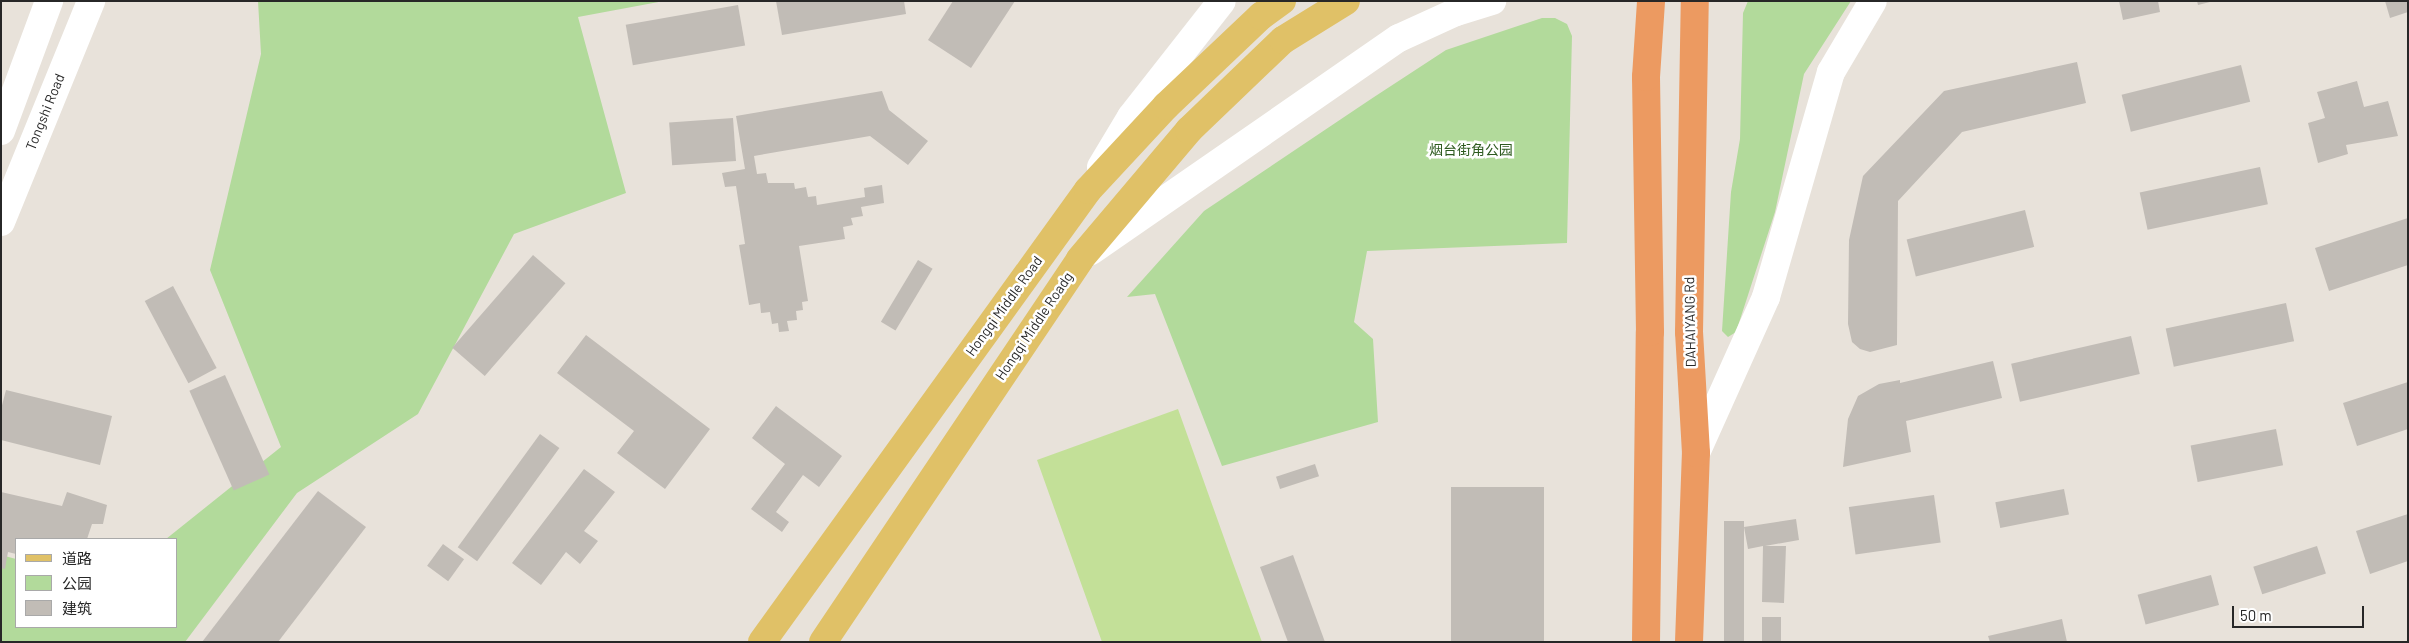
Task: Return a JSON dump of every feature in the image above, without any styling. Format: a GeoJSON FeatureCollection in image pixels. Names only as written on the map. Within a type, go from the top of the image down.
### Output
{"type":"FeatureCollection","features":[{"type":"Feature","properties":{"kind":"highway"},"geometry":{"type":"LineString","coordinates":[[1646,642],[1650,332],[1646,77],[1647,37],[1651,1]]}},
{"type":"Feature","properties":{"kind":"highway","name":"DAHAIYANG Rd"},"geometry":{"type":"LineString","coordinates":[[1689,642],[1696,452],[1689,332],[1692,72],[1696,1]]}},
{"type":"Feature","properties":{"kind":"main road"},"geometry":{"type":"LineString","coordinates":[[1,131],[50,1]]}},
{"type":"Feature","properties":{"kind":"main road","name":"Tongshi Road"},"geometry":{"type":"LineString","coordinates":[[1,222],[91,1]]}},
{"type":"Feature","properties":{"kind":"main road"},"geometry":{"type":"LineString","coordinates":[[1088,190],[1131,116],[1222,1]]}},
{"type":"Feature","properties":{"kind":"main road","name":"Hongqi Middle Roadg"},"geometry":{"type":"LineString","coordinates":[[823,642],[1080,259],[1189,130],[1282,40],[1346,1]]}},
{"type":"Feature","properties":{"kind":"main road"},"geometry":{"type":"LineString","coordinates":[[1080,259],[1399,38],[1456,12],[1492,1]]}},
{"type":"Feature","properties":{"kind":"main road"},"geometry":{"type":"LineString","coordinates":[[1696,452],[1766,297],[1830,72],[1873,1]]}},
{"type":"Feature","properties":{"kind":"main road","name":"Hongqi Middle Road"},"geometry":{"type":"LineString","coordinates":[[762,642],[1088,190],[1166,106],[1271,8]]}},
{"type":"Feature","properties":{"kind":"green space"},"geometry":{"type":"Polygon","coordinates":[[[258,1],[664,1],[578,17],[626,193],[514,234],[418,414],[297,493],[185,642],[1,642],[1,555],[15,559],[15,628],[178,628],[178,538],[167,538],[281,447],[210,270],[261,54],[258,1]]]}},
{"type":"Feature","properties":{"kind":"green space"},"geometry":{"type":"Polygon","coordinates":[[[1748,1],[1851,1],[1804,74],[1775,212],[1736,332],[1728,337],[1722,331],[1731,192],[1740,139],[1743,13],[1748,1]]]}},
{"type":"Feature","properties":{"kind":"green space","name":"烟台街角公园"},"geometry":{"type":"Polygon","coordinates":[[[1542,18],[1555,18],[1567,24],[1572,36],[1567,243],[1367,251],[1354,322],[1373,339],[1378,422],[1222,466],[1155,294],[1127,297],[1204,211],[1446,50],[1542,18]]]}},
{"type":"Feature","properties":{"kind":"green space"},"geometry":{"type":"Polygon","coordinates":[[[1178,409],[1262,642],[1102,642],[1037,460],[1178,409]]]}},
{"type":"Feature","properties":{"kind":"building"},"geometry":{"type":"Polygon","coordinates":[[[776,1],[904,1],[906,14],[782,35],[776,1]]]}},
{"type":"Feature","properties":{"kind":"building"},"geometry":{"type":"Polygon","coordinates":[[[953,1],[1015,1],[971,68],[928,40],[953,1]]]}},
{"type":"Feature","properties":{"kind":"building"},"geometry":{"type":"Polygon","coordinates":[[[2119,1],[2158,1],[2160,12],[2123,20],[2119,1]]]}},
{"type":"Feature","properties":{"kind":"building"},"geometry":{"type":"Polygon","coordinates":[[[2197,1],[2210,1],[2210,2],[2198,5],[2197,1]]]}},
{"type":"Feature","properties":{"kind":"building"},"geometry":{"type":"Polygon","coordinates":[[[2385,1],[2408,1],[2408,12],[2390,18],[2385,1]]]}},
{"type":"Feature","properties":{"kind":"building"},"geometry":{"type":"Polygon","coordinates":[[[738,5],[745,45],[633,65],[626,25],[738,5]]]}},
{"type":"Feature","properties":{"kind":"building"},"geometry":{"type":"Polygon","coordinates":[[[2077,62],[2086,103],[1962,132],[1898,201],[1897,345],[1870,352],[1860,349],[1852,342],[1848,324],[1849,240],[1863,176],[1944,91],[2077,62]]]}},
{"type":"Feature","properties":{"kind":"building"},"geometry":{"type":"Polygon","coordinates":[[[2241,65],[2250,102],[2131,132],[2122,95],[2241,65]]]}},
{"type":"Feature","properties":{"kind":"building"},"geometry":{"type":"Polygon","coordinates":[[[2357,81],[2364,107],[2388,101],[2398,136],[2346,145],[2348,154],[2318,163],[2308,123],[2325,118],[2317,92],[2357,81]]]}},
{"type":"Feature","properties":{"kind":"building"},"geometry":{"type":"Polygon","coordinates":[[[882,91],[889,110],[928,141],[908,165],[870,136],[754,156],[757,174],[766,173],[768,183],[794,183],[795,189],[806,187],[808,197],[816,196],[817,205],[865,197],[864,188],[882,185],[884,203],[861,207],[863,216],[851,218],[853,225],[843,227],[845,239],[799,246],[808,301],[802,302],[803,310],[796,311],[797,320],[787,321],[789,331],[779,332],[778,323],[772,324],[770,312],[761,313],[760,303],[749,305],[739,245],[745,244],[736,186],[725,187],[722,173],[745,169],[736,116],[882,91]]]}},
{"type":"Feature","properties":{"kind":"building"},"geometry":{"type":"Polygon","coordinates":[[[733,118],[736,161],[672,165],[669,122],[733,118]]]}},
{"type":"Feature","properties":{"kind":"building"},"geometry":{"type":"Polygon","coordinates":[[[2260,167],[2268,204],[2148,230],[2140,193],[2260,167]]]}},
{"type":"Feature","properties":{"kind":"building"},"geometry":{"type":"Polygon","coordinates":[[[2025,210],[2034,247],[1916,276],[1907,240],[2025,210]]]}},
{"type":"Feature","properties":{"kind":"building"},"geometry":{"type":"Polygon","coordinates":[[[2408,218],[2408,265],[2329,291],[2315,248],[2408,218]]]}},
{"type":"Feature","properties":{"kind":"building"},"geometry":{"type":"Polygon","coordinates":[[[533,255],[565,283],[485,376],[452,348],[533,255]]]}},
{"type":"Feature","properties":{"kind":"building"},"geometry":{"type":"Polygon","coordinates":[[[918,260],[933,269],[895,330],[881,322],[918,260]]]}},
{"type":"Feature","properties":{"kind":"building"},"geometry":{"type":"Polygon","coordinates":[[[173,286],[217,368],[188,383],[145,301],[173,286]]]}},
{"type":"Feature","properties":{"kind":"building"},"geometry":{"type":"Polygon","coordinates":[[[2286,303],[2294,341],[2174,367],[2166,329],[2286,303]]]}},
{"type":"Feature","properties":{"kind":"building"},"geometry":{"type":"Polygon","coordinates":[[[586,335],[710,429],[665,489],[617,453],[634,431],[557,373],[586,335]]]}},
{"type":"Feature","properties":{"kind":"building"},"geometry":{"type":"Polygon","coordinates":[[[2131,336],[2140,374],[2020,402],[2011,364],[2131,336]]]}},
{"type":"Feature","properties":{"kind":"building"},"geometry":{"type":"Polygon","coordinates":[[[1993,361],[2002,398],[1906,421],[1911,452],[1843,467],[1848,419],[1858,396],[1879,384],[1900,380],[1900,383],[1993,361]]]}},
{"type":"Feature","properties":{"kind":"building"},"geometry":{"type":"Polygon","coordinates":[[[225,375],[269,475],[234,490],[189,391],[225,375]]]}},
{"type":"Feature","properties":{"kind":"building"},"geometry":{"type":"Polygon","coordinates":[[[2408,382],[2408,429],[2357,446],[2343,403],[2408,382]]]}},
{"type":"Feature","properties":{"kind":"building"},"geometry":{"type":"Polygon","coordinates":[[[6,390],[112,416],[100,465],[1,440],[1,409],[6,390]]]}},
{"type":"Feature","properties":{"kind":"building"},"geometry":{"type":"Polygon","coordinates":[[[776,406],[842,456],[819,487],[803,475],[776,512],[789,522],[782,532],[751,509],[785,464],[752,438],[776,406]]]}},
{"type":"Feature","properties":{"kind":"building"},"geometry":{"type":"Polygon","coordinates":[[[2276,429],[2283,465],[2198,482],[2191,446],[2276,429]]]}},
{"type":"Feature","properties":{"kind":"building"},"geometry":{"type":"Polygon","coordinates":[[[540,434],[559,448],[477,561],[458,547],[540,434]]]}},
{"type":"Feature","properties":{"kind":"building"},"geometry":{"type":"Polygon","coordinates":[[[1315,464],[1319,476],[1280,489],[1276,477],[1315,464]]]}},
{"type":"Feature","properties":{"kind":"building"},"geometry":{"type":"Polygon","coordinates":[[[584,469],[615,492],[584,531],[598,541],[580,564],[566,552],[541,585],[512,563],[584,469]]]}},
{"type":"Feature","properties":{"kind":"building"},"geometry":{"type":"Polygon","coordinates":[[[1451,487],[1544,487],[1544,642],[1451,642],[1451,487]]]}},
{"type":"Feature","properties":{"kind":"building"},"geometry":{"type":"Polygon","coordinates":[[[2064,489],[2069,515],[2000,528],[1995,502],[2064,489]]]}},
{"type":"Feature","properties":{"kind":"building"},"geometry":{"type":"Polygon","coordinates":[[[318,491],[366,527],[278,642],[202,642],[318,491]]]}},
{"type":"Feature","properties":{"kind":"building"},"geometry":{"type":"Polygon","coordinates":[[[1,492],[62,506],[67,492],[107,505],[103,524],[92,524],[87,538],[15,538],[15,554],[8,552],[5,569],[1,568],[1,492]]]}},
{"type":"Feature","properties":{"kind":"building"},"geometry":{"type":"Polygon","coordinates":[[[1934,495],[1941,543],[1856,555],[1849,507],[1934,495]]]}},
{"type":"Feature","properties":{"kind":"building"},"geometry":{"type":"Polygon","coordinates":[[[2408,514],[2408,561],[2370,574],[2356,531],[2408,514]]]}},
{"type":"Feature","properties":{"kind":"building"},"geometry":{"type":"Polygon","coordinates":[[[1796,519],[1799,540],[1765,546],[1786,546],[1784,603],[1762,602],[1763,546],[1748,549],[1744,527],[1796,519]]]}},
{"type":"Feature","properties":{"kind":"building"},"geometry":{"type":"Polygon","coordinates":[[[1724,521],[1744,521],[1744,642],[1724,642],[1724,521]]]}},
{"type":"Feature","properties":{"kind":"building"},"geometry":{"type":"Polygon","coordinates":[[[443,544],[464,559],[448,581],[427,566],[443,544]]]}},
{"type":"Feature","properties":{"kind":"building"},"geometry":{"type":"Polygon","coordinates":[[[2317,546],[2326,574],[2262,594],[2253,567],[2317,546]]]}},
{"type":"Feature","properties":{"kind":"building"},"geometry":{"type":"Polygon","coordinates":[[[1293,555],[1325,642],[1288,642],[1260,567],[1293,555]]]}},
{"type":"Feature","properties":{"kind":"building"},"geometry":{"type":"Polygon","coordinates":[[[2211,575],[2219,605],[2146,625],[2138,595],[2211,575]]]}},
{"type":"Feature","properties":{"kind":"building"},"geometry":{"type":"Polygon","coordinates":[[[1762,617],[1781,617],[1781,642],[1762,642],[1762,617]]]}},
{"type":"Feature","properties":{"kind":"building"},"geometry":{"type":"Polygon","coordinates":[[[2062,619],[2067,642],[1990,642],[1988,636],[2062,619]]]}}]}
